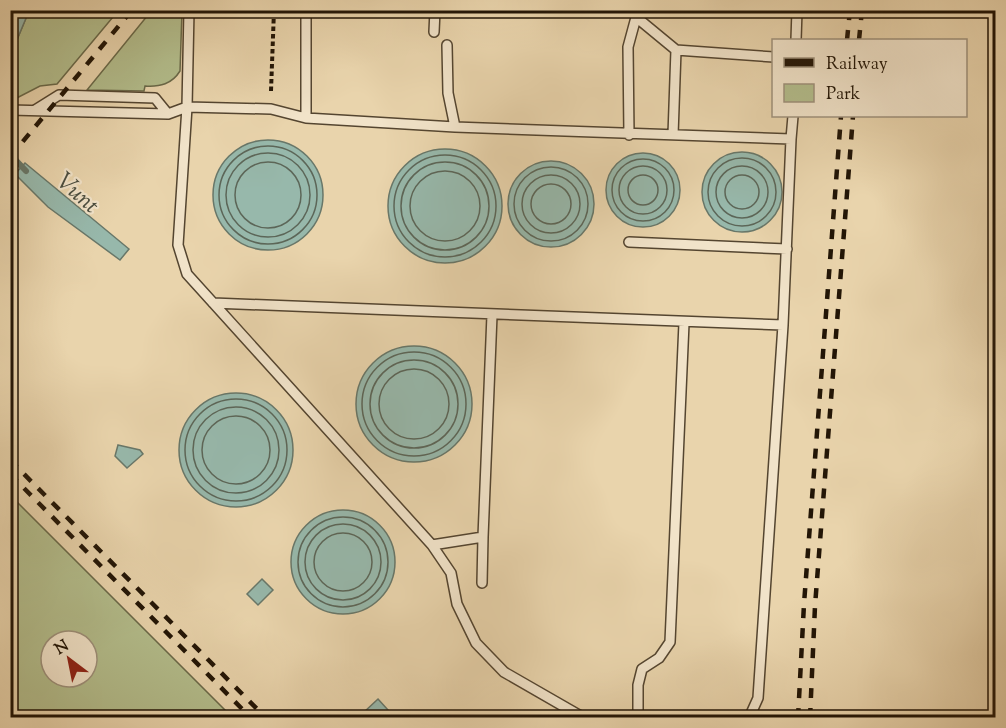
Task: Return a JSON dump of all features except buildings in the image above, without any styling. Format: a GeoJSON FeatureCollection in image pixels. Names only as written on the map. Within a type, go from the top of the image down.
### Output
{"type":"FeatureCollection","features":[{"type":"Feature","properties":{"kind":"lane"},"geometry":{"type":"LineString","coordinates":[[189,10],[188,107],[178,245],[188,274],[432,545],[451,573],[457,604],[476,643],[504,672],[584,717]]}},
{"type":"Feature","properties":{"kind":"lane"},"geometry":{"type":"LineString","coordinates":[[306,10],[306,118]]}},
{"type":"Feature","properties":{"kind":"lane"},"geometry":{"type":"LineString","coordinates":[[434,32],[435,10]]}},
{"type":"Feature","properties":{"kind":"lane"},"geometry":{"type":"LineString","coordinates":[[796,10],[796,39]]}},
{"type":"Feature","properties":{"kind":"lane"},"geometry":{"type":"LineString","coordinates":[[629,135],[628,47],[637,14],[676,51],[772,57]]}},
{"type":"Feature","properties":{"kind":"lane"},"geometry":{"type":"LineString","coordinates":[[447,45],[448,93],[455,127]]}},
{"type":"Feature","properties":{"kind":"lane"},"geometry":{"type":"LineString","coordinates":[[673,135],[676,51]]}},
{"type":"Feature","properties":{"kind":"lane"},"geometry":{"type":"LineString","coordinates":[[34,111],[59,95],[155,98],[168,114]]}},
{"type":"Feature","properties":{"kind":"lane"},"geometry":{"type":"LineString","coordinates":[[10,110],[168,114],[188,107],[271,109],[306,118],[455,127],[791,139]]}},
{"type":"Feature","properties":{"kind":"lane"},"geometry":{"type":"LineString","coordinates":[[749,717],[758,698],[783,325],[793,117]]}},
{"type":"Feature","properties":{"kind":"lane"},"geometry":{"type":"LineString","coordinates":[[629,242],[787,249]]}},
{"type":"Feature","properties":{"kind":"lane"},"geometry":{"type":"LineString","coordinates":[[213,303],[684,323],[783,325]]}},
{"type":"Feature","properties":{"kind":"lane"},"geometry":{"type":"LineString","coordinates":[[482,583],[492,315]]}},
{"type":"Feature","properties":{"kind":"lane"},"geometry":{"type":"LineString","coordinates":[[638,717],[642,669],[659,658],[670,642],[684,323]]}},
{"type":"Feature","properties":{"kind":"lane"},"geometry":{"type":"LineString","coordinates":[[432,545],[483,537]]}},
{"type":"Feature","properties":{"kind":"path"},"geometry":{"type":"LineString","coordinates":[[271,91],[274,10]]}},
{"type":"Feature","properties":{"kind":"green space"},"geometry":{"type":"Polygon","coordinates":[[[152,10],[182,11],[180,71],[177,75],[165,84],[145,86],[144,91],[87,90],[152,10]]]}},
{"type":"Feature","properties":{"kind":"green space"},"geometry":{"type":"Polygon","coordinates":[[[29,11],[118,11],[57,84],[40,86],[11,101],[11,54],[29,11]]]}},
{"type":"Feature","properties":{"kind":"green space"},"geometry":{"type":"Polygon","coordinates":[[[10,495],[232,717],[11,717],[10,495]]]}},
{"type":"Feature","properties":{"kind":"water"},"geometry":{"type":"Polygon","coordinates":[[[10,11],[29,11],[11,54],[10,11]]]}},
{"type":"Feature","properties":{"kind":"water"},"geometry":{"type":"Polygon","coordinates":[[[268,140],[289,144],[307,156],[319,174],[323,195],[319,216],[307,234],[289,246],[268,250],[247,246],[229,234],[217,216],[213,195],[217,174],[229,156],[247,144],[268,140]]]}},
{"type":"Feature","properties":{"kind":"water"},"geometry":{"type":"Polygon","coordinates":[[[445,149],[467,153],[486,165],[498,184],[502,206],[498,228],[486,247],[467,259],[445,263],[423,259],[404,247],[392,228],[388,206],[392,184],[404,165],[423,153],[445,149]]]}},
{"type":"Feature","properties":{"kind":"water"},"geometry":{"type":"Polygon","coordinates":[[[742,152],[757,155],[770,164],[779,177],[782,192],[779,207],[770,220],[757,229],[742,232],[727,229],[714,220],[705,207],[702,192],[705,177],[714,164],[727,155],[742,152]]]}},
{"type":"Feature","properties":{"kind":"water"},"geometry":{"type":"Polygon","coordinates":[[[636,153],[650,153],[664,159],[674,169],[680,183],[678,204],[664,221],[650,227],[636,227],[622,221],[612,211],[606,197],[606,183],[612,169],[622,159],[636,153]]]}},
{"type":"Feature","properties":{"kind":"water"},"geometry":{"type":"Polygon","coordinates":[[[551,161],[567,165],[581,174],[590,188],[594,204],[590,220],[581,234],[567,243],[551,247],[535,243],[521,234],[512,220],[508,204],[512,188],[521,174],[535,165],[551,161]]]}},
{"type":"Feature","properties":{"kind":"water"},"geometry":{"type":"Polygon","coordinates":[[[25,163],[129,249],[120,260],[48,207],[15,174],[25,163]]]}},
{"type":"Feature","properties":{"kind":"water"},"geometry":{"type":"Polygon","coordinates":[[[414,346],[436,351],[455,363],[467,382],[472,404],[467,426],[455,445],[436,457],[414,462],[392,457],[373,445],[361,426],[356,404],[361,382],[373,363],[392,351],[414,346]]]}},
{"type":"Feature","properties":{"kind":"water"},"geometry":{"type":"Polygon","coordinates":[[[236,393],[258,397],[276,410],[289,428],[293,450],[289,472],[276,490],[258,503],[236,507],[214,503],[196,490],[183,472],[179,450],[183,428],[196,410],[214,397],[236,393]]]}},
{"type":"Feature","properties":{"kind":"water"},"geometry":{"type":"Polygon","coordinates":[[[118,445],[140,450],[143,454],[127,468],[115,456],[118,445]]]}},
{"type":"Feature","properties":{"kind":"water"},"geometry":{"type":"Polygon","coordinates":[[[343,510],[363,514],[372,519],[386,533],[391,542],[395,562],[391,582],[386,591],[372,605],[363,610],[343,614],[323,610],[314,605],[300,591],[295,582],[291,562],[295,542],[300,533],[314,519],[323,514],[343,510]]]}},
{"type":"Feature","properties":{"kind":"water"},"geometry":{"type":"Polygon","coordinates":[[[262,579],[273,590],[258,605],[247,594],[262,579]]]}},
{"type":"Feature","properties":{"kind":"water"},"geometry":{"type":"Polygon","coordinates":[[[378,699],[388,710],[381,717],[366,717],[362,714],[378,699]]]}},
{"type":"Feature","properties":{"kind":"waterway","name":"Vunt"},"geometry":{"type":"LineString","coordinates":[[10,154],[26,171]]}},
{"type":"Feature","properties":{"kind":"railway"},"geometry":{"type":"LineString","coordinates":[[10,157],[132,10]]}},
{"type":"Feature","properties":{"kind":"railway"},"geometry":{"type":"LineString","coordinates":[[847,39],[850,10]]}},
{"type":"Feature","properties":{"kind":"railway"},"geometry":{"type":"LineString","coordinates":[[859,39],[862,10]]}},
{"type":"Feature","properties":{"kind":"railway"},"geometry":{"type":"LineString","coordinates":[[798,718],[804,604],[841,117]]}},
{"type":"Feature","properties":{"kind":"railway"},"geometry":{"type":"LineString","coordinates":[[810,718],[815,606],[853,117]]}},
{"type":"Feature","properties":{"kind":"railway"},"geometry":{"type":"LineString","coordinates":[[10,460],[266,718]]}},
{"type":"Feature","properties":{"kind":"railway"},"geometry":{"type":"LineString","coordinates":[[10,474],[251,718]]}}]}
